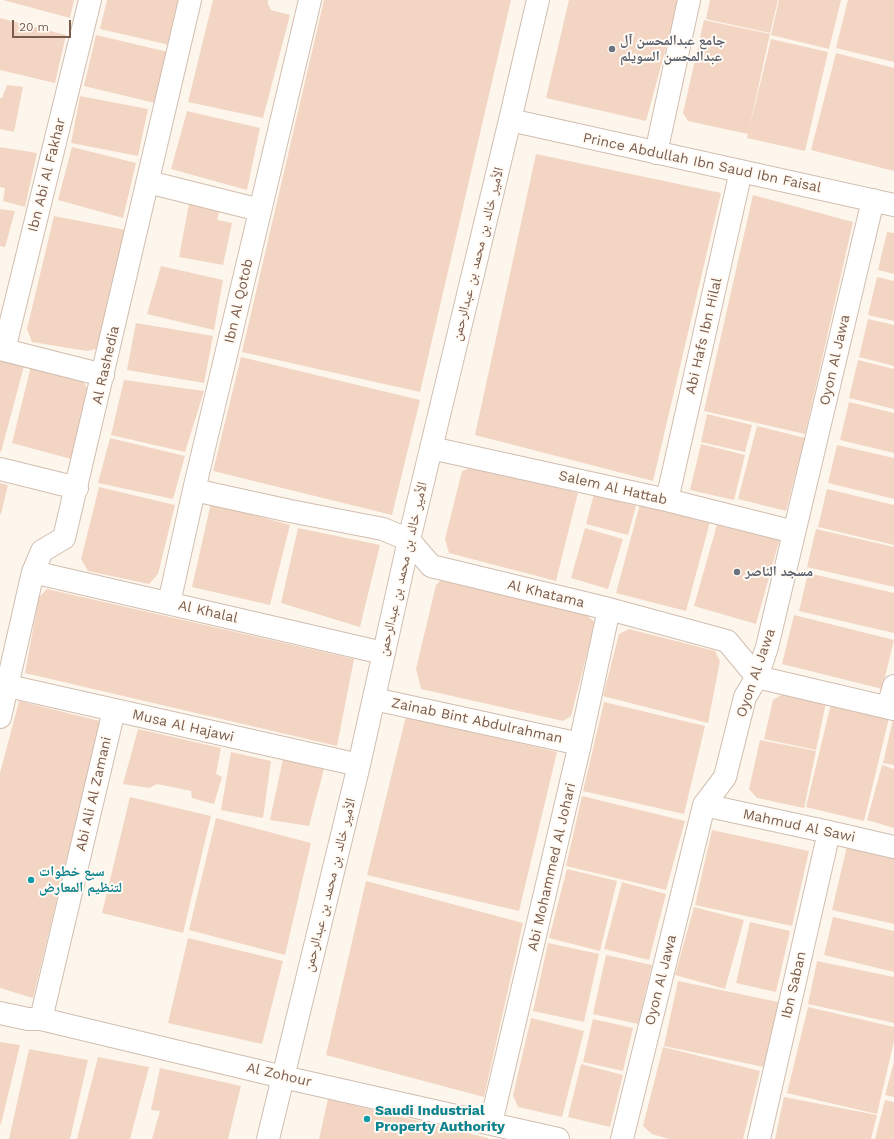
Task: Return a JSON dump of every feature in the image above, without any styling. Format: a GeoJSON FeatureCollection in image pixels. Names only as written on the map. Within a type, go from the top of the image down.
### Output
{"type":"FeatureCollection","features":[{"type":"Feature","properties":{"kind":"street","name":"Ibn Abi Al Fakhar"},"geometry":{"type":"LineString","coordinates":[[2,349],[90,0]]}},
{"type":"Feature","properties":{"kind":"street","name":"Al Rashedia"},"geometry":{"type":"LineString","coordinates":[[0,717],[33,572],[42,551],[64,538],[77,488],[190,0]]}},
{"type":"Feature","properties":{"kind":"street","name":"Ibn Al Qotob"},"geometry":{"type":"LineString","coordinates":[[168,603],[310,0]]}},
{"type":"Feature","properties":{"kind":"street","name":"الأمير خالد بن محمد بن عبدالرحمن"},"geometry":{"type":"LineString","coordinates":[[268,1139],[359,765],[409,540],[538,0]]}},
{"type":"Feature","properties":{"kind":"street"},"geometry":{"type":"LineString","coordinates":[[656,153],[689,0]]}},
{"type":"Feature","properties":{"kind":"street","name":"Prince Abdullah Ibn Saud Ibn Faisal"},"geometry":{"type":"LineString","coordinates":[[510,120],[884,203]]}},
{"type":"Feature","properties":{"kind":"street","name":"Abi Hafs Ibn Hilal"},"geometry":{"type":"LineString","coordinates":[[667,500],[741,171]]}},
{"type":"Feature","properties":{"kind":"street"},"geometry":{"type":"LineString","coordinates":[[148,182],[260,210]]}},
{"type":"Feature","properties":{"kind":"street","name":"Oyon Al Jawa"},"geometry":{"type":"LineString","coordinates":[[622,1139],[704,805],[726,777],[745,697],[757,677],[767,648],[794,532],[884,203]]}},
{"type":"Feature","properties":{"kind":"street"},"geometry":{"type":"LineString","coordinates":[[2,349],[103,374]]}},
{"type":"Feature","properties":{"kind":"street","name":"Salem Al Hattab"},"geometry":{"type":"LineString","coordinates":[[431,448],[667,500],[794,532]]}},
{"type":"Feature","properties":{"kind":"street"},"geometry":{"type":"LineString","coordinates":[[0,469],[77,488]]}},
{"type":"Feature","properties":{"kind":"street","name":"Al Khatama"},"geometry":{"type":"LineString","coordinates":[[194,490],[383,529],[409,540],[431,566],[727,641],[757,677]]}},
{"type":"Feature","properties":{"kind":"street","name":"Al Khalal"},"geometry":{"type":"LineString","coordinates":[[33,572],[383,653]]}},
{"type":"Feature","properties":{"kind":"street","name":"Abi Mohammed Al Johari"},"geometry":{"type":"LineString","coordinates":[[491,1123],[580,744],[608,610]]}},
{"type":"Feature","properties":{"kind":"street"},"geometry":{"type":"LineString","coordinates":[[757,677],[891,708],[894,686]]}},
{"type":"Feature","properties":{"kind":"street","name":"Musa Al Hajawi"},"geometry":{"type":"LineString","coordinates":[[8,686],[359,765]]}},
{"type":"Feature","properties":{"kind":"street","name":"Zainab Bint Abdulrahman"},"geometry":{"type":"LineString","coordinates":[[374,699],[580,744]]}},
{"type":"Feature","properties":{"kind":"street","name":"Abi Ali Al Zamani"},"geometry":{"type":"LineString","coordinates":[[41,1019],[114,710]]}},
{"type":"Feature","properties":{"kind":"street","name":"Mahmud Al Sawi"},"geometry":{"type":"LineString","coordinates":[[704,805],[894,847]]}},
{"type":"Feature","properties":{"kind":"street","name":"Ibn Saban"},"geometry":{"type":"LineString","coordinates":[[759,1139],[829,832]]}},
{"type":"Feature","properties":{"kind":"street","name":"Al Zohour"},"geometry":{"type":"LineString","coordinates":[[0,1014],[28,1019],[41,1019],[283,1077],[558,1139]]}},
{"type":"Feature","properties":{"kind":"building"},"geometry":{"type":"Polygon","coordinates":[[[3,0],[74,0],[70,18],[3,0]]]}},
{"type":"Feature","properties":{"kind":"building"},"geometry":{"type":"Polygon","coordinates":[[[107,0],[181,0],[170,45],[100,29],[107,0]]]}},
{"type":"Feature","properties":{"kind":"building"},"geometry":{"type":"Polygon","coordinates":[[[213,0],[268,0],[271,10],[290,15],[263,118],[188,102],[213,0]]]}},
{"type":"Feature","properties":{"kind":"building"},"geometry":{"type":"Polygon","coordinates":[[[324,0],[511,0],[420,392],[242,352],[324,0]]]}},
{"type":"Feature","properties":{"kind":"building","name":"جامع عبدالمحسن آل عبدالمحسن السويلم"},"geometry":{"type":"Polygon","coordinates":[[[569,0],[679,0],[646,121],[546,98],[569,0]]]}},
{"type":"Feature","properties":{"kind":"building"},"geometry":{"type":"Polygon","coordinates":[[[710,0],[778,0],[770,33],[706,19],[710,0]]]}},
{"type":"Feature","properties":{"kind":"building"},"geometry":{"type":"Polygon","coordinates":[[[779,0],[841,0],[829,49],[771,35],[779,0]]]}},
{"type":"Feature","properties":{"kind":"building"},"geometry":{"type":"Polygon","coordinates":[[[848,0],[894,0],[894,62],[836,48],[848,0]]]}},
{"type":"Feature","properties":{"kind":"building"},"geometry":{"type":"Polygon","coordinates":[[[0,18],[66,35],[55,83],[0,70],[0,18]]]}},
{"type":"Feature","properties":{"kind":"building"},"geometry":{"type":"Polygon","coordinates":[[[704,20],[770,34],[748,134],[688,121],[683,113],[704,20]]]}},
{"type":"Feature","properties":{"kind":"building"},"geometry":{"type":"Polygon","coordinates":[[[96,35],[168,52],[155,103],[84,86],[96,35]]]}},
{"type":"Feature","properties":{"kind":"building"},"geometry":{"type":"Polygon","coordinates":[[[771,39],[828,52],[805,151],[747,138],[771,39]]]}},
{"type":"Feature","properties":{"kind":"building"},"geometry":{"type":"Polygon","coordinates":[[[836,53],[894,68],[894,171],[811,150],[836,53]]]}},
{"type":"Feature","properties":{"kind":"building"},"geometry":{"type":"Polygon","coordinates":[[[7,85],[23,87],[14,132],[0,129],[0,98],[2,98],[7,85]]]}},
{"type":"Feature","properties":{"kind":"building"},"geometry":{"type":"Polygon","coordinates":[[[80,96],[148,109],[138,156],[71,143],[80,96]]]}},
{"type":"Feature","properties":{"kind":"building"},"geometry":{"type":"Polygon","coordinates":[[[187,111],[260,128],[247,190],[171,169],[187,111]]]}},
{"type":"Feature","properties":{"kind":"building"},"geometry":{"type":"Polygon","coordinates":[[[0,147],[37,153],[25,207],[3,201],[5,188],[0,187],[0,147]]]}},
{"type":"Feature","properties":{"kind":"building"},"geometry":{"type":"Polygon","coordinates":[[[72,147],[136,163],[123,218],[58,200],[72,147]]]}},
{"type":"Feature","properties":{"kind":"building"},"geometry":{"type":"Polygon","coordinates":[[[536,154],[721,193],[653,481],[475,435],[536,154]]]}},
{"type":"Feature","properties":{"kind":"building"},"geometry":{"type":"Polygon","coordinates":[[[753,195],[853,222],[805,434],[704,411],[753,195]]]}},
{"type":"Feature","properties":{"kind":"building"},"geometry":{"type":"Polygon","coordinates":[[[189,204],[220,209],[217,220],[232,223],[223,265],[179,257],[189,204]]]}},
{"type":"Feature","properties":{"kind":"building"},"geometry":{"type":"Polygon","coordinates":[[[0,209],[15,211],[5,247],[0,246],[0,209]]]}},
{"type":"Feature","properties":{"kind":"building"},"geometry":{"type":"Polygon","coordinates":[[[54,216],[126,230],[96,349],[87,351],[32,342],[27,329],[54,216]]]}},
{"type":"Feature","properties":{"kind":"building"},"geometry":{"type":"Polygon","coordinates":[[[887,232],[894,233],[894,274],[878,270],[887,232]]]}},
{"type":"Feature","properties":{"kind":"building"},"geometry":{"type":"Polygon","coordinates":[[[161,266],[223,280],[214,330],[147,314],[161,266]]]}},
{"type":"Feature","properties":{"kind":"building"},"geometry":{"type":"Polygon","coordinates":[[[877,277],[894,281],[894,321],[868,315],[877,277]]]}},
{"type":"Feature","properties":{"kind":"building"},"geometry":{"type":"Polygon","coordinates":[[[868,319],[894,325],[894,366],[859,357],[868,319]]]}},
{"type":"Feature","properties":{"kind":"building"},"geometry":{"type":"Polygon","coordinates":[[[136,323],[213,336],[204,383],[127,370],[136,323]]]}},
{"type":"Feature","properties":{"kind":"building"},"geometry":{"type":"Polygon","coordinates":[[[241,357],[420,400],[392,515],[213,471],[241,357]]]}},
{"type":"Feature","properties":{"kind":"building"},"geometry":{"type":"Polygon","coordinates":[[[858,360],[894,369],[894,409],[849,398],[858,360]]]}},
{"type":"Feature","properties":{"kind":"building"},"geometry":{"type":"Polygon","coordinates":[[[0,361],[24,366],[1,452],[0,451],[0,361]]]}},
{"type":"Feature","properties":{"kind":"building"},"geometry":{"type":"Polygon","coordinates":[[[31,366],[83,381],[90,393],[71,459],[12,443],[31,366]]]}},
{"type":"Feature","properties":{"kind":"building"},"geometry":{"type":"Polygon","coordinates":[[[124,380],[204,391],[185,452],[111,435],[124,380]]]}},
{"type":"Feature","properties":{"kind":"building"},"geometry":{"type":"Polygon","coordinates":[[[849,402],[894,413],[894,453],[840,440],[849,402]]]}},
{"type":"Feature","properties":{"kind":"building"},"geometry":{"type":"Polygon","coordinates":[[[707,414],[752,425],[745,452],[701,442],[707,414]]]}},
{"type":"Feature","properties":{"kind":"building"},"geometry":{"type":"Polygon","coordinates":[[[757,426],[805,438],[786,511],[738,499],[757,426]]]}},
{"type":"Feature","properties":{"kind":"building"},"geometry":{"type":"Polygon","coordinates":[[[110,438],[185,456],[173,499],[98,483],[110,438]]]}},
{"type":"Feature","properties":{"kind":"building"},"geometry":{"type":"Polygon","coordinates":[[[701,444],[745,455],[734,500],[690,490],[701,444]]]}},
{"type":"Feature","properties":{"kind":"building"},"geometry":{"type":"Polygon","coordinates":[[[837,445],[894,458],[894,499],[828,483],[837,445]]]}},
{"type":"Feature","properties":{"kind":"building"},"geometry":{"type":"Polygon","coordinates":[[[474,467],[578,493],[556,581],[449,553],[445,539],[462,471],[474,467]]]}},
{"type":"Feature","properties":{"kind":"building"},"geometry":{"type":"Polygon","coordinates":[[[0,483],[8,485],[1,514],[0,514],[0,483]]]}},
{"type":"Feature","properties":{"kind":"building"},"geometry":{"type":"Polygon","coordinates":[[[99,487],[175,505],[158,574],[149,584],[88,571],[81,559],[99,487]]]}},
{"type":"Feature","properties":{"kind":"building"},"geometry":{"type":"Polygon","coordinates":[[[827,489],[894,505],[894,545],[818,527],[827,489]]]}},
{"type":"Feature","properties":{"kind":"building"},"geometry":{"type":"Polygon","coordinates":[[[594,494],[636,506],[628,535],[586,524],[594,494]]]}},
{"type":"Feature","properties":{"kind":"building"},"geometry":{"type":"Polygon","coordinates":[[[211,503],[290,525],[270,605],[192,587],[211,503]]]}},
{"type":"Feature","properties":{"kind":"building"},"geometry":{"type":"Polygon","coordinates":[[[640,504],[710,522],[686,611],[616,593],[640,504]]]}},
{"type":"Feature","properties":{"kind":"building","name":"مسجد الناصر"},"geometry":{"type":"Polygon","coordinates":[[[718,521],[780,538],[756,624],[694,606],[718,521]]]}},
{"type":"Feature","properties":{"kind":"building"},"geometry":{"type":"Polygon","coordinates":[[[298,528],[380,545],[360,627],[281,603],[298,528]]]}},
{"type":"Feature","properties":{"kind":"building"},"geometry":{"type":"Polygon","coordinates":[[[585,528],[623,539],[608,589],[571,578],[585,528]]]}},
{"type":"Feature","properties":{"kind":"building"},"geometry":{"type":"Polygon","coordinates":[[[816,529],[894,547],[894,587],[807,567],[816,529]]]}},
{"type":"Feature","properties":{"kind":"building"},"geometry":{"type":"Polygon","coordinates":[[[808,573],[894,593],[894,633],[799,611],[808,573]]]}},
{"type":"Feature","properties":{"kind":"building"},"geometry":{"type":"Polygon","coordinates":[[[442,579],[587,615],[595,623],[571,716],[563,721],[421,689],[416,669],[436,585],[442,579]]]}},
{"type":"Feature","properties":{"kind":"building"},"geometry":{"type":"Polygon","coordinates":[[[47,589],[354,659],[337,746],[25,673],[39,597],[47,589]]]}},
{"type":"Feature","properties":{"kind":"building"},"geometry":{"type":"Polygon","coordinates":[[[794,615],[894,640],[882,689],[782,664],[794,615]]]}},
{"type":"Feature","properties":{"kind":"building"},"geometry":{"type":"Polygon","coordinates":[[[629,629],[715,651],[720,661],[708,723],[603,696],[619,634],[629,629]]]}},
{"type":"Feature","properties":{"kind":"building"},"geometry":{"type":"Polygon","coordinates":[[[783,694],[826,703],[816,750],[764,739],[773,700],[783,694]]]}},
{"type":"Feature","properties":{"kind":"building","name":"سبع خطوات لتنظيم المعارض"},"geometry":{"type":"Polygon","coordinates":[[[19,701],[100,721],[33,998],[0,988],[0,773],[19,701]]]}},
{"type":"Feature","properties":{"kind":"building"},"geometry":{"type":"Polygon","coordinates":[[[604,702],[705,726],[684,814],[583,791],[604,702]]]}},
{"type":"Feature","properties":{"kind":"building"},"geometry":{"type":"Polygon","coordinates":[[[831,704],[889,718],[864,821],[806,807],[831,704]]]}},
{"type":"Feature","properties":{"kind":"building"},"geometry":{"type":"Polygon","coordinates":[[[406,716],[557,752],[519,911],[367,875],[406,716]]]}},
{"type":"Feature","properties":{"kind":"building"},"geometry":{"type":"Polygon","coordinates":[[[894,719],[894,765],[883,763],[894,719]]]}},
{"type":"Feature","properties":{"kind":"building"},"geometry":{"type":"Polygon","coordinates":[[[138,729],[221,748],[216,774],[222,777],[214,804],[192,798],[191,791],[157,784],[149,788],[123,784],[138,729]]]}},
{"type":"Feature","properties":{"kind":"building"},"geometry":{"type":"Polygon","coordinates":[[[760,740],[816,751],[804,808],[757,798],[749,789],[760,740]]]}},
{"type":"Feature","properties":{"kind":"building"},"geometry":{"type":"Polygon","coordinates":[[[231,752],[271,761],[263,818],[221,810],[231,752]]]}},
{"type":"Feature","properties":{"kind":"building"},"geometry":{"type":"Polygon","coordinates":[[[284,754],[325,765],[309,826],[270,820],[284,754]]]}},
{"type":"Feature","properties":{"kind":"building"},"geometry":{"type":"Polygon","coordinates":[[[882,765],[894,769],[894,828],[867,820],[882,765]]]}},
{"type":"Feature","properties":{"kind":"building"},"geometry":{"type":"Polygon","coordinates":[[[582,796],[685,821],[666,890],[566,866],[582,796]]]}},
{"type":"Feature","properties":{"kind":"building"},"geometry":{"type":"Polygon","coordinates":[[[130,797],[211,816],[183,933],[102,913],[130,797]]]}},
{"type":"Feature","properties":{"kind":"building"},"geometry":{"type":"Polygon","coordinates":[[[216,818],[311,843],[285,955],[189,930],[216,818]]]}},
{"type":"Feature","properties":{"kind":"building"},"geometry":{"type":"Polygon","coordinates":[[[712,830],[809,851],[792,926],[695,905],[712,830]]]}},
{"type":"Feature","properties":{"kind":"building"},"geometry":{"type":"Polygon","coordinates":[[[847,846],[894,856],[894,924],[832,910],[847,846]]]}},
{"type":"Feature","properties":{"kind":"building"},"geometry":{"type":"Polygon","coordinates":[[[567,869],[617,881],[600,951],[549,938],[567,869]]]}},
{"type":"Feature","properties":{"kind":"building"},"geometry":{"type":"Polygon","coordinates":[[[366,881],[523,923],[484,1097],[326,1055],[366,881]]]}},
{"type":"Feature","properties":{"kind":"building"},"geometry":{"type":"Polygon","coordinates":[[[622,882],[666,894],[649,960],[604,949],[622,882]]]}},
{"type":"Feature","properties":{"kind":"building"},"geometry":{"type":"Polygon","coordinates":[[[694,907],[744,920],[725,989],[675,975],[694,907]]]}},
{"type":"Feature","properties":{"kind":"building"},"geometry":{"type":"Polygon","coordinates":[[[833,917],[894,931],[894,972],[824,955],[833,917]]]}},
{"type":"Feature","properties":{"kind":"building"},"geometry":{"type":"Polygon","coordinates":[[[750,922],[790,931],[776,992],[736,983],[750,922]]]}},
{"type":"Feature","properties":{"kind":"building"},"geometry":{"type":"Polygon","coordinates":[[[188,938],[283,961],[262,1044],[168,1023],[188,938]]]}},
{"type":"Feature","properties":{"kind":"building"},"geometry":{"type":"Polygon","coordinates":[[[548,943],[599,954],[584,1022],[533,1011],[548,943]]]}},
{"type":"Feature","properties":{"kind":"building"},"geometry":{"type":"Polygon","coordinates":[[[606,955],[652,965],[638,1024],[593,1014],[606,955]]]}},
{"type":"Feature","properties":{"kind":"building"},"geometry":{"type":"Polygon","coordinates":[[[817,961],[894,977],[894,1023],[808,1004],[817,961]]]}},
{"type":"Feature","properties":{"kind":"building"},"geometry":{"type":"Polygon","coordinates":[[[678,981],[778,1002],[764,1067],[664,1046],[678,981]]]}},
{"type":"Feature","properties":{"kind":"building"},"geometry":{"type":"Polygon","coordinates":[[[808,1007],[894,1027],[894,1041],[877,1114],[787,1093],[808,1007]]]}},
{"type":"Feature","properties":{"kind":"building"},"geometry":{"type":"Polygon","coordinates":[[[531,1018],[584,1031],[562,1117],[518,1107],[513,1095],[531,1018]]]}},
{"type":"Feature","properties":{"kind":"building"},"geometry":{"type":"Polygon","coordinates":[[[593,1019],[633,1028],[623,1071],[583,1062],[593,1019]]]}},
{"type":"Feature","properties":{"kind":"building"},"geometry":{"type":"Polygon","coordinates":[[[0,1042],[20,1045],[1,1124],[0,1124],[0,1042]]]}},
{"type":"Feature","properties":{"kind":"building"},"geometry":{"type":"Polygon","coordinates":[[[663,1047],[760,1071],[743,1139],[669,1139],[652,1134],[643,1126],[663,1047]]]}},
{"type":"Feature","properties":{"kind":"building"},"geometry":{"type":"Polygon","coordinates":[[[29,1049],[88,1060],[70,1139],[9,1139],[29,1049]]]}},
{"type":"Feature","properties":{"kind":"building"},"geometry":{"type":"Polygon","coordinates":[[[98,1057],[149,1067],[130,1139],[77,1139],[98,1057]]]}},
{"type":"Feature","properties":{"kind":"building"},"geometry":{"type":"Polygon","coordinates":[[[894,1062],[894,1097],[885,1095],[894,1062]]]}},
{"type":"Feature","properties":{"kind":"building"},"geometry":{"type":"Polygon","coordinates":[[[581,1064],[623,1075],[610,1127],[568,1117],[581,1064]]]}},
{"type":"Feature","properties":{"kind":"building"},"geometry":{"type":"Polygon","coordinates":[[[160,1068],[241,1086],[228,1139],[152,1139],[160,1111],[151,1110],[160,1068]]]}},
{"type":"Feature","properties":{"kind":"building"},"geometry":{"type":"Polygon","coordinates":[[[784,1097],[877,1115],[871,1139],[775,1139],[784,1097]]]}},
{"type":"Feature","properties":{"kind":"building","name":"Saudi Industrial Property Authority"},"geometry":{"type":"Polygon","coordinates":[[[328,1099],[488,1138],[488,1139],[319,1139],[328,1099]]]}},
{"type":"Feature","properties":{"kind":"building"},"geometry":{"type":"Polygon","coordinates":[[[885,1100],[894,1102],[894,1139],[875,1139],[885,1100]]]}},
{"type":"Feature","properties":{"kind":"place","name":"جامع عبدالمحسن آل عبدالمحسن السويلم"},"geometry":{"type":"Point","coordinates":[612,49]}},
{"type":"Feature","properties":{"kind":"place","name":"مسجد الناصر"},"geometry":{"type":"Point","coordinates":[737,572]}},
{"type":"Feature","properties":{"kind":"place","name":"سبع خطوات لتنظيم المعارض"},"geometry":{"type":"Point","coordinates":[31,880]}},
{"type":"Feature","properties":{"kind":"place","name":"Saudi Industrial Property Authority"},"geometry":{"type":"Point","coordinates":[367,1119]}}]}
